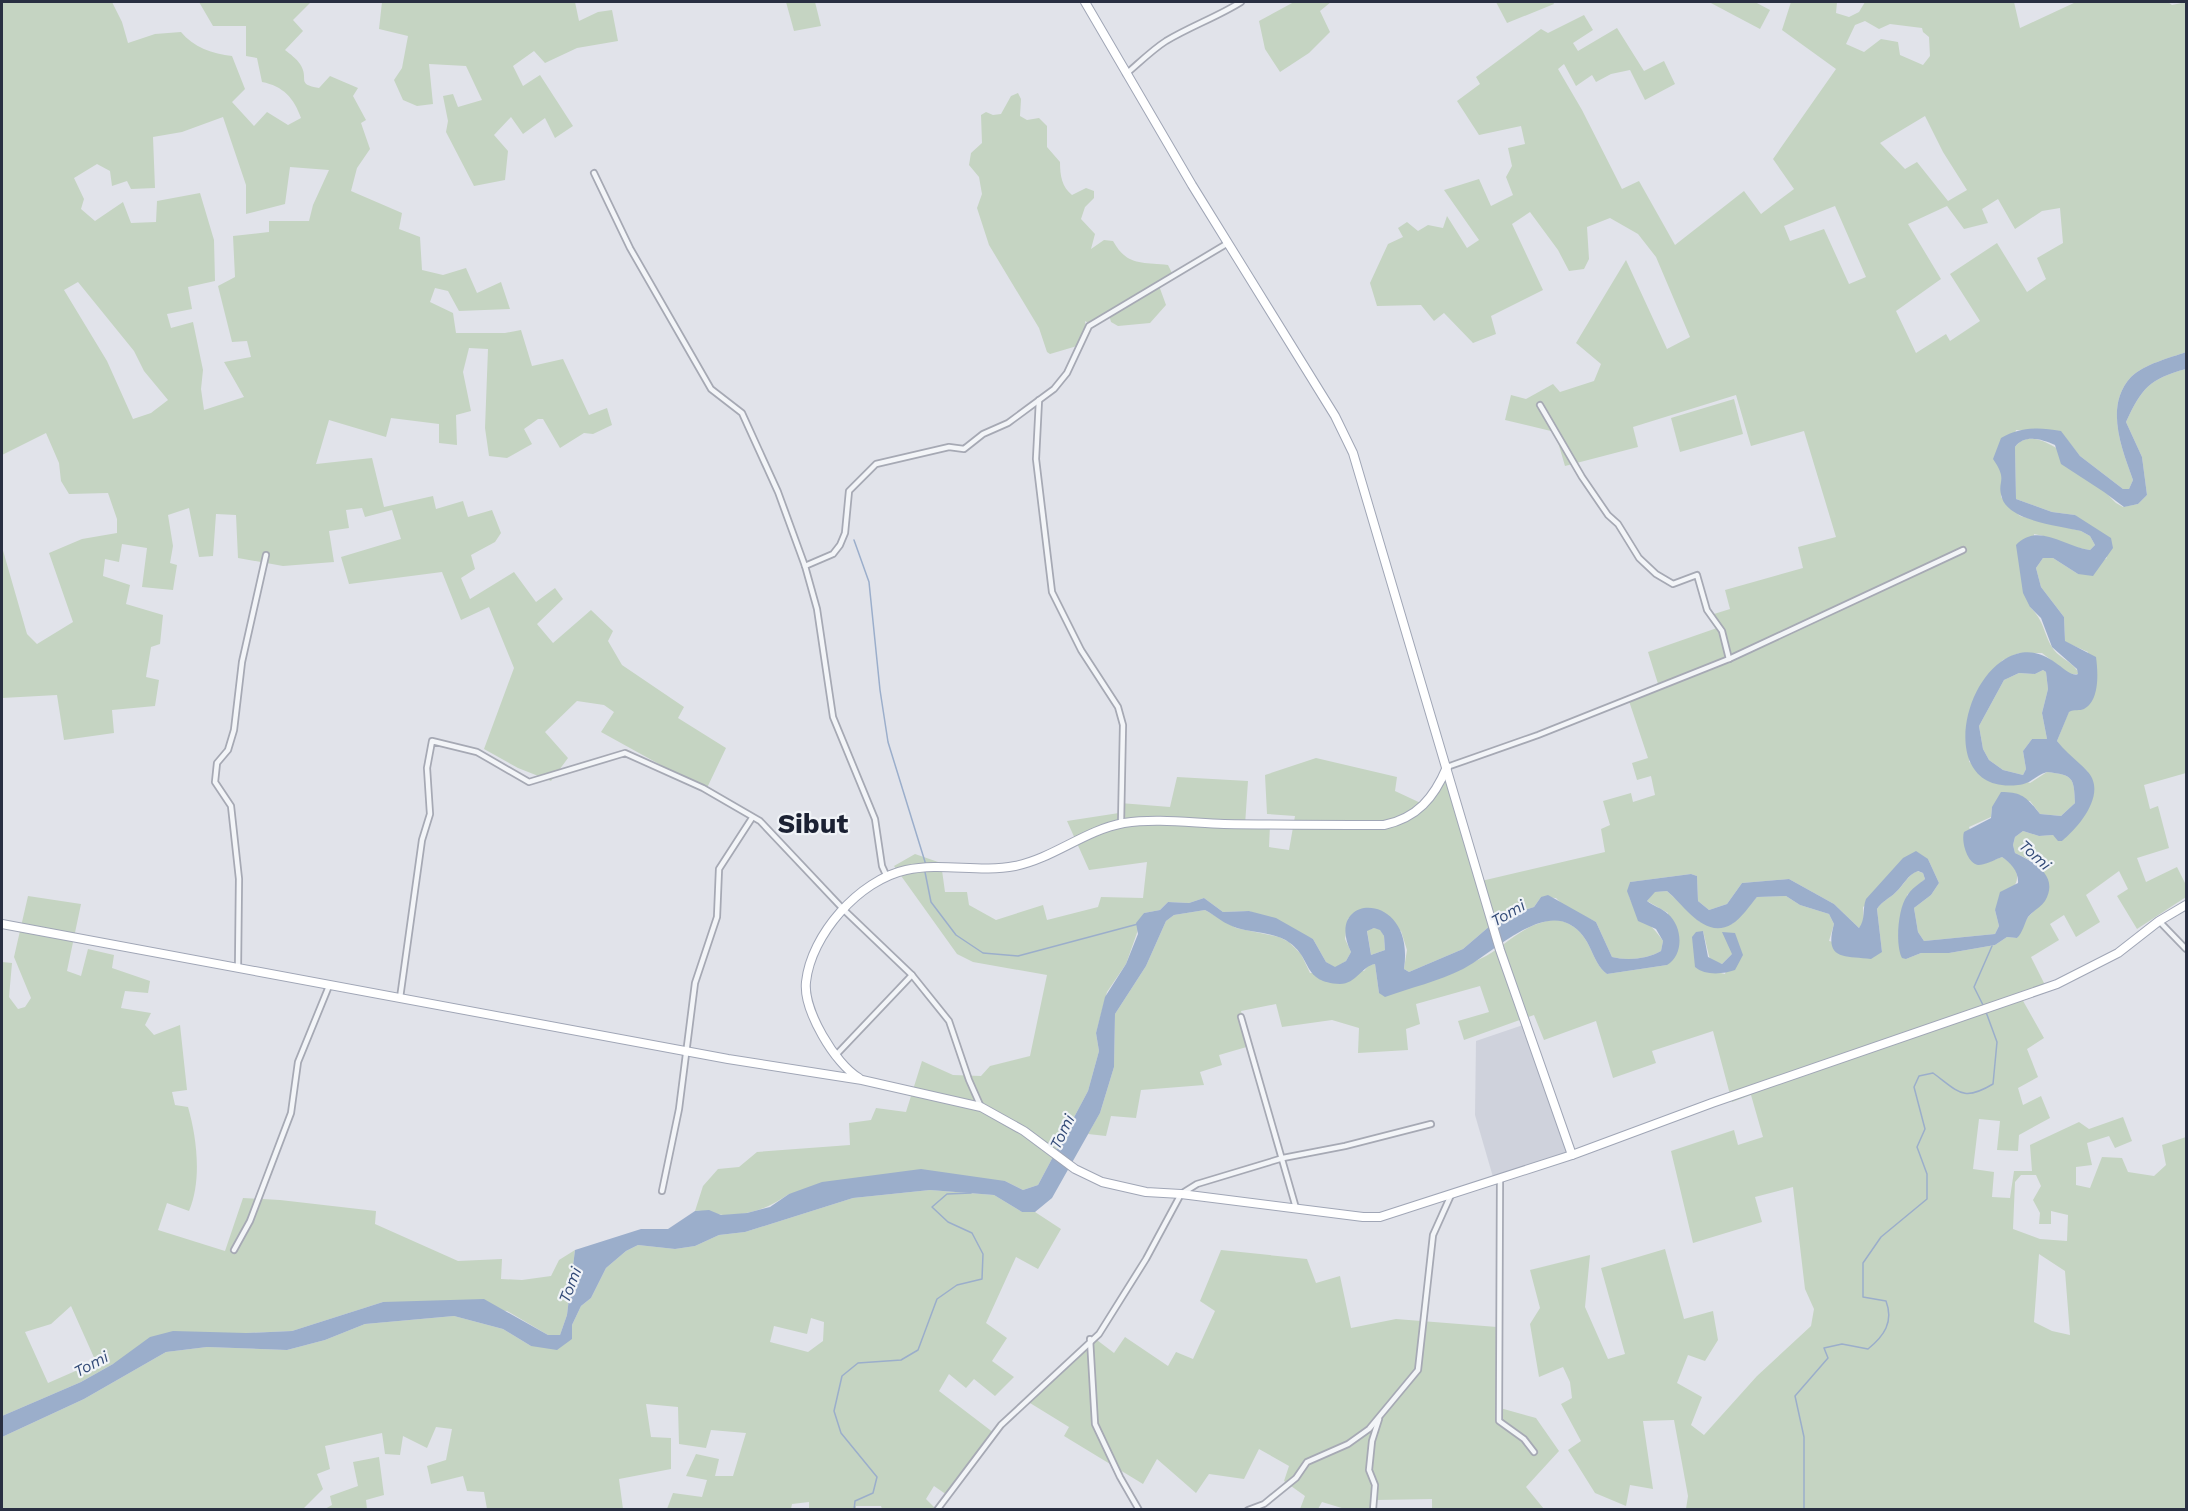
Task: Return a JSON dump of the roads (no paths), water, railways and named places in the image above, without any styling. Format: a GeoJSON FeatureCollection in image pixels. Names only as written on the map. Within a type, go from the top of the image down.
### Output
{"type":"FeatureCollection","features":[{"type":"Feature","properties":{"kind":"main road"},"geometry":{"type":"LineString","coordinates":[[1085,2],[1228,243],[1335,416],[1353,453],[1500,950],[1572,1155]]}},
{"type":"Feature","properties":{"kind":"main road"},"geometry":{"type":"LineString","coordinates":[[862,1080],[852,1074],[836,1055],[811,1013],[806,985],[809,959],[815,945],[844,909],[875,883],[915,869],[993,870],[1028,863],[1096,832],[1137,821],[1383,825],[1400,822],[1416,813],[1440,787],[1447,767]]}},
{"type":"Feature","properties":{"kind":"main road"},"geometry":{"type":"LineString","coordinates":[[2,924],[329,986],[862,1080],[981,1107],[1005,1119],[1071,1166],[1102,1182],[1146,1192],[1181,1194],[1363,1217],[1380,1217],[1572,1155],[1712,1103],[2057,984],[2118,953],[2159,921],[2187,904]]}},
{"type":"Feature","properties":{"kind":"street"},"geometry":{"type":"LineString","coordinates":[[1126,74],[1164,43],[1194,25],[1216,18],[1241,2]]}},
{"type":"Feature","properties":{"kind":"street"},"geometry":{"type":"LineString","coordinates":[[594,173],[630,248],[711,388],[742,413],[778,492],[805,566],[817,609],[833,717],[875,819],[882,866],[887,877]]}},
{"type":"Feature","properties":{"kind":"street"},"geometry":{"type":"LineString","coordinates":[[805,566],[833,554],[840,544],[845,533],[849,491],[876,464],[949,447],[963,449],[983,434],[1008,423],[1054,389],[1067,373],[1089,326],[1228,243]]}},
{"type":"Feature","properties":{"kind":"street"},"geometry":{"type":"LineString","coordinates":[[1039,400],[1035,459],[1052,592],[1081,650],[1118,707],[1123,725],[1121,824]]}},
{"type":"Feature","properties":{"kind":"street"},"geometry":{"type":"LineString","coordinates":[[1540,405],[1582,477],[1608,515],[1618,524],[1639,558],[1656,574],[1673,584],[1697,575],[1707,610],[1722,631],[1729,659]]}},
{"type":"Feature","properties":{"kind":"street"},"geometry":{"type":"LineString","coordinates":[[1447,767],[1538,735],[1729,659],[1963,550]]}},
{"type":"Feature","properties":{"kind":"street"},"geometry":{"type":"LineString","coordinates":[[238,968],[239,879],[231,806],[215,782],[217,763],[228,750],[234,730],[242,662],[266,555]]}},
{"type":"Feature","properties":{"kind":"street"},"geometry":{"type":"LineString","coordinates":[[400,998],[422,840],[430,814],[427,768],[432,741],[477,752],[529,782],[625,753],[703,788],[760,821],[844,909],[912,975],[949,1021],[969,1080],[981,1107]]}},
{"type":"Feature","properties":{"kind":"street"},"geometry":{"type":"LineString","coordinates":[[662,1191],[688,1051],[695,983],[707,940],[717,917],[719,869],[752,818]]}},
{"type":"Feature","properties":{"kind":"street"},"geometry":{"type":"LineString","coordinates":[[2159,921],[2187,949]]}},
{"type":"Feature","properties":{"kind":"street"},"geometry":{"type":"LineString","coordinates":[[836,1055],[912,975]]}},
{"type":"Feature","properties":{"kind":"street"},"geometry":{"type":"LineString","coordinates":[[234,1251],[250,1221],[291,1113],[298,1062],[329,986]]}},
{"type":"Feature","properties":{"kind":"street"},"geometry":{"type":"LineString","coordinates":[[1240,1017],[1296,1208]]}},
{"type":"Feature","properties":{"kind":"street"},"geometry":{"type":"LineString","coordinates":[[937,1509],[1001,1425],[1090,1339],[1099,1334],[1126,1293],[1181,1194],[1197,1184],[1283,1158],[1345,1146],[1431,1124]]}},
{"type":"Feature","properties":{"kind":"street"},"geometry":{"type":"LineString","coordinates":[[1500,1178],[1500,1421],[1524,1439],[1534,1452]]}},
{"type":"Feature","properties":{"kind":"street"},"geometry":{"type":"LineString","coordinates":[[1248,1509],[1264,1504],[1296,1478],[1307,1462],[1348,1444],[1369,1429],[1418,1371],[1432,1235],[1453,1192]]}},
{"type":"Feature","properties":{"kind":"street"},"geometry":{"type":"LineString","coordinates":[[1090,1339],[1095,1424],[1120,1477],[1139,1509]]}},
{"type":"Feature","properties":{"kind":"street"},"geometry":{"type":"LineString","coordinates":[[1373,1509],[1375,1485],[1369,1470],[1372,1441],[1378,1420],[1387,1406]]}},
{"type":"Feature","properties":{"kind":"water"},"geometry":{"type":"Polygon","coordinates":[[[2186,352],[2186,369],[2163,377],[2148,386],[2126,422],[2142,457],[2147,495],[2138,504],[2124,507],[2061,464],[2055,445],[2028,439],[2015,447],[2016,499],[2052,512],[2075,515],[2111,538],[2113,548],[2093,576],[2078,574],[2053,558],[2043,558],[2036,568],[2041,587],[2064,617],[2065,641],[2096,657],[2097,686],[2093,700],[2084,709],[2069,712],[2057,741],[2088,772],[2093,781],[2094,790],[2093,800],[2083,819],[2062,841],[2058,841],[2053,835],[2039,836],[2023,831],[2015,837],[2013,845],[2015,853],[2036,865],[2047,877],[2049,884],[2049,892],[2045,901],[2028,917],[2017,938],[2007,937],[1995,945],[1949,953],[1921,953],[1906,959],[1902,958],[1898,936],[1901,909],[1907,896],[1925,879],[1923,873],[1918,871],[1911,875],[1877,909],[1882,952],[1871,959],[1838,954],[1832,944],[1834,924],[1829,914],[1800,905],[1786,896],[1757,897],[1735,922],[1722,928],[1713,928],[1696,919],[1667,891],[1655,892],[1647,901],[1668,914],[1679,933],[1679,948],[1673,960],[1667,965],[1607,974],[1597,963],[1583,935],[1569,924],[1557,920],[1529,927],[1463,969],[1385,997],[1379,993],[1375,964],[1370,965],[1346,983],[1328,982],[1314,975],[1297,950],[1284,939],[1232,926],[1205,910],[1174,915],[1166,921],[1146,966],[1115,1014],[1114,1067],[1100,1113],[1052,1198],[1035,1212],[1022,1212],[994,1195],[930,1190],[853,1198],[745,1232],[719,1235],[695,1246],[675,1249],[638,1245],[626,1251],[606,1268],[591,1298],[581,1306],[572,1325],[572,1339],[557,1350],[531,1346],[503,1329],[454,1316],[365,1324],[325,1340],[287,1350],[207,1347],[166,1352],[84,1399],[2,1437],[2,1416],[81,1382],[113,1364],[150,1337],[173,1331],[246,1333],[292,1331],[383,1302],[484,1299],[548,1335],[560,1335],[567,1315],[575,1250],[641,1229],[668,1229],[695,1211],[709,1210],[721,1215],[747,1213],[770,1207],[789,1194],[822,1182],[921,1169],[1005,1181],[1023,1190],[1038,1185],[1088,1091],[1099,1051],[1096,1033],[1105,997],[1126,964],[1138,934],[1136,923],[1144,913],[1160,910],[1168,902],[1189,903],[1204,898],[1223,912],[1249,911],[1276,918],[1313,939],[1326,962],[1335,967],[1346,961],[1351,952],[1345,932],[1349,918],[1358,910],[1371,908],[1385,913],[1397,924],[1404,943],[1404,969],[1409,972],[1463,949],[1498,919],[1534,907],[1541,897],[1548,895],[1596,922],[1612,957],[1631,959],[1650,956],[1661,951],[1663,941],[1656,929],[1638,921],[1627,891],[1630,882],[1691,874],[1697,876],[1698,901],[1709,910],[1727,904],[1742,883],[1789,879],[1834,904],[1859,928],[1866,899],[1903,858],[1916,851],[1928,859],[1939,883],[1931,895],[1914,908],[1918,932],[1924,941],[1995,934],[1999,926],[1995,910],[2000,892],[2018,883],[2017,875],[2002,857],[1984,864],[1974,863],[1966,851],[1963,841],[1964,832],[1991,818],[1992,807],[2001,792],[2015,793],[2024,797],[2040,814],[2061,816],[2075,803],[2074,788],[2067,776],[2056,773],[2047,772],[2018,785],[1994,783],[1977,773],[1968,756],[1965,736],[1968,714],[1977,692],[1989,673],[2005,659],[2019,653],[2031,652],[2042,655],[2067,671],[2078,674],[2077,669],[2052,647],[2041,618],[2030,607],[2023,593],[2016,545],[2024,538],[2042,536],[2090,550],[2095,545],[2090,536],[2081,531],[2036,521],[2014,512],[2002,498],[2000,472],[1993,459],[2001,438],[2008,434],[2030,429],[2061,431],[2080,456],[2123,489],[2129,489],[2133,480],[2120,441],[2117,414],[2118,401],[2123,388],[2136,372],[2143,368],[2186,352]],[[2043,670],[2035,674],[2019,673],[2004,680],[1979,726],[1983,749],[1989,760],[2003,770],[2023,775],[2026,769],[2023,751],[2032,739],[2047,739],[2042,713],[2048,689],[2046,672],[2043,670]],[[1374,928],[1367,931],[1371,955],[1385,950],[1384,936],[1380,930],[1374,928]]]}},
{"type":"Feature","properties":{"kind":"water"},"geometry":{"type":"Polygon","coordinates":[[[1703,931],[1708,957],[1722,964],[1732,954],[1722,932],[1735,933],[1743,955],[1735,970],[1715,973],[1704,972],[1695,967],[1692,937],[1696,932],[1703,931]]]}},
{"type":"Feature","properties":{"kind":"waterway"},"geometry":{"type":"LineString","coordinates":[[854,540],[869,582],[880,690],[888,742],[926,865]]}},
{"type":"Feature","properties":{"kind":"waterway"},"geometry":{"type":"LineString","coordinates":[[925,872],[931,902],[956,935],[983,953],[1018,956],[1138,924]]}},
{"type":"Feature","properties":{"kind":"waterway"},"geometry":{"type":"LineString","coordinates":[[1983,1005],[1974,987],[1992,946]]}},
{"type":"Feature","properties":{"kind":"waterway"},"geometry":{"type":"LineString","coordinates":[[1804,1510],[1804,1437],[1795,1396],[1828,1358],[1824,1348],[1842,1344],[1868,1349],[1879,1339],[1886,1328],[1889,1316],[1886,1301],[1863,1297],[1863,1263],[1881,1237],[1927,1199],[1927,1174],[1917,1147],[1925,1129],[1914,1087],[1919,1076],[1933,1073],[1962,1092],[1975,1093],[1993,1084],[1997,1042],[1986,1012]]}},
{"type":"Feature","properties":{"kind":"waterway"},"geometry":{"type":"LineString","coordinates":[[854,1510],[855,1501],[873,1493],[877,1477],[841,1433],[834,1411],[842,1376],[858,1363],[901,1360],[918,1350],[937,1299],[957,1285],[982,1279],[983,1254],[972,1233],[948,1222],[932,1207],[947,1194],[971,1193]]}},
{"type":"Feature","properties":{"kind":"district","name":"Sibut"},"geometry":{"type":"Point","coordinates":[813,824]}},
{"type":"Feature","properties":{"kind":"water label","name":"Tomi"},"geometry":{"type":"Point","coordinates":[2035,855]}},
{"type":"Feature","properties":{"kind":"water label","name":"Tomi"},"geometry":{"type":"Point","coordinates":[1508,913]}},
{"type":"Feature","properties":{"kind":"water label","name":"Tomi"},"geometry":{"type":"Point","coordinates":[1062,1132]}},
{"type":"Feature","properties":{"kind":"water label","name":"Tomi"},"geometry":{"type":"Point","coordinates":[570,1285]}},
{"type":"Feature","properties":{"kind":"water label","name":"Tomi"},"geometry":{"type":"Point","coordinates":[91,1364]}}]}
